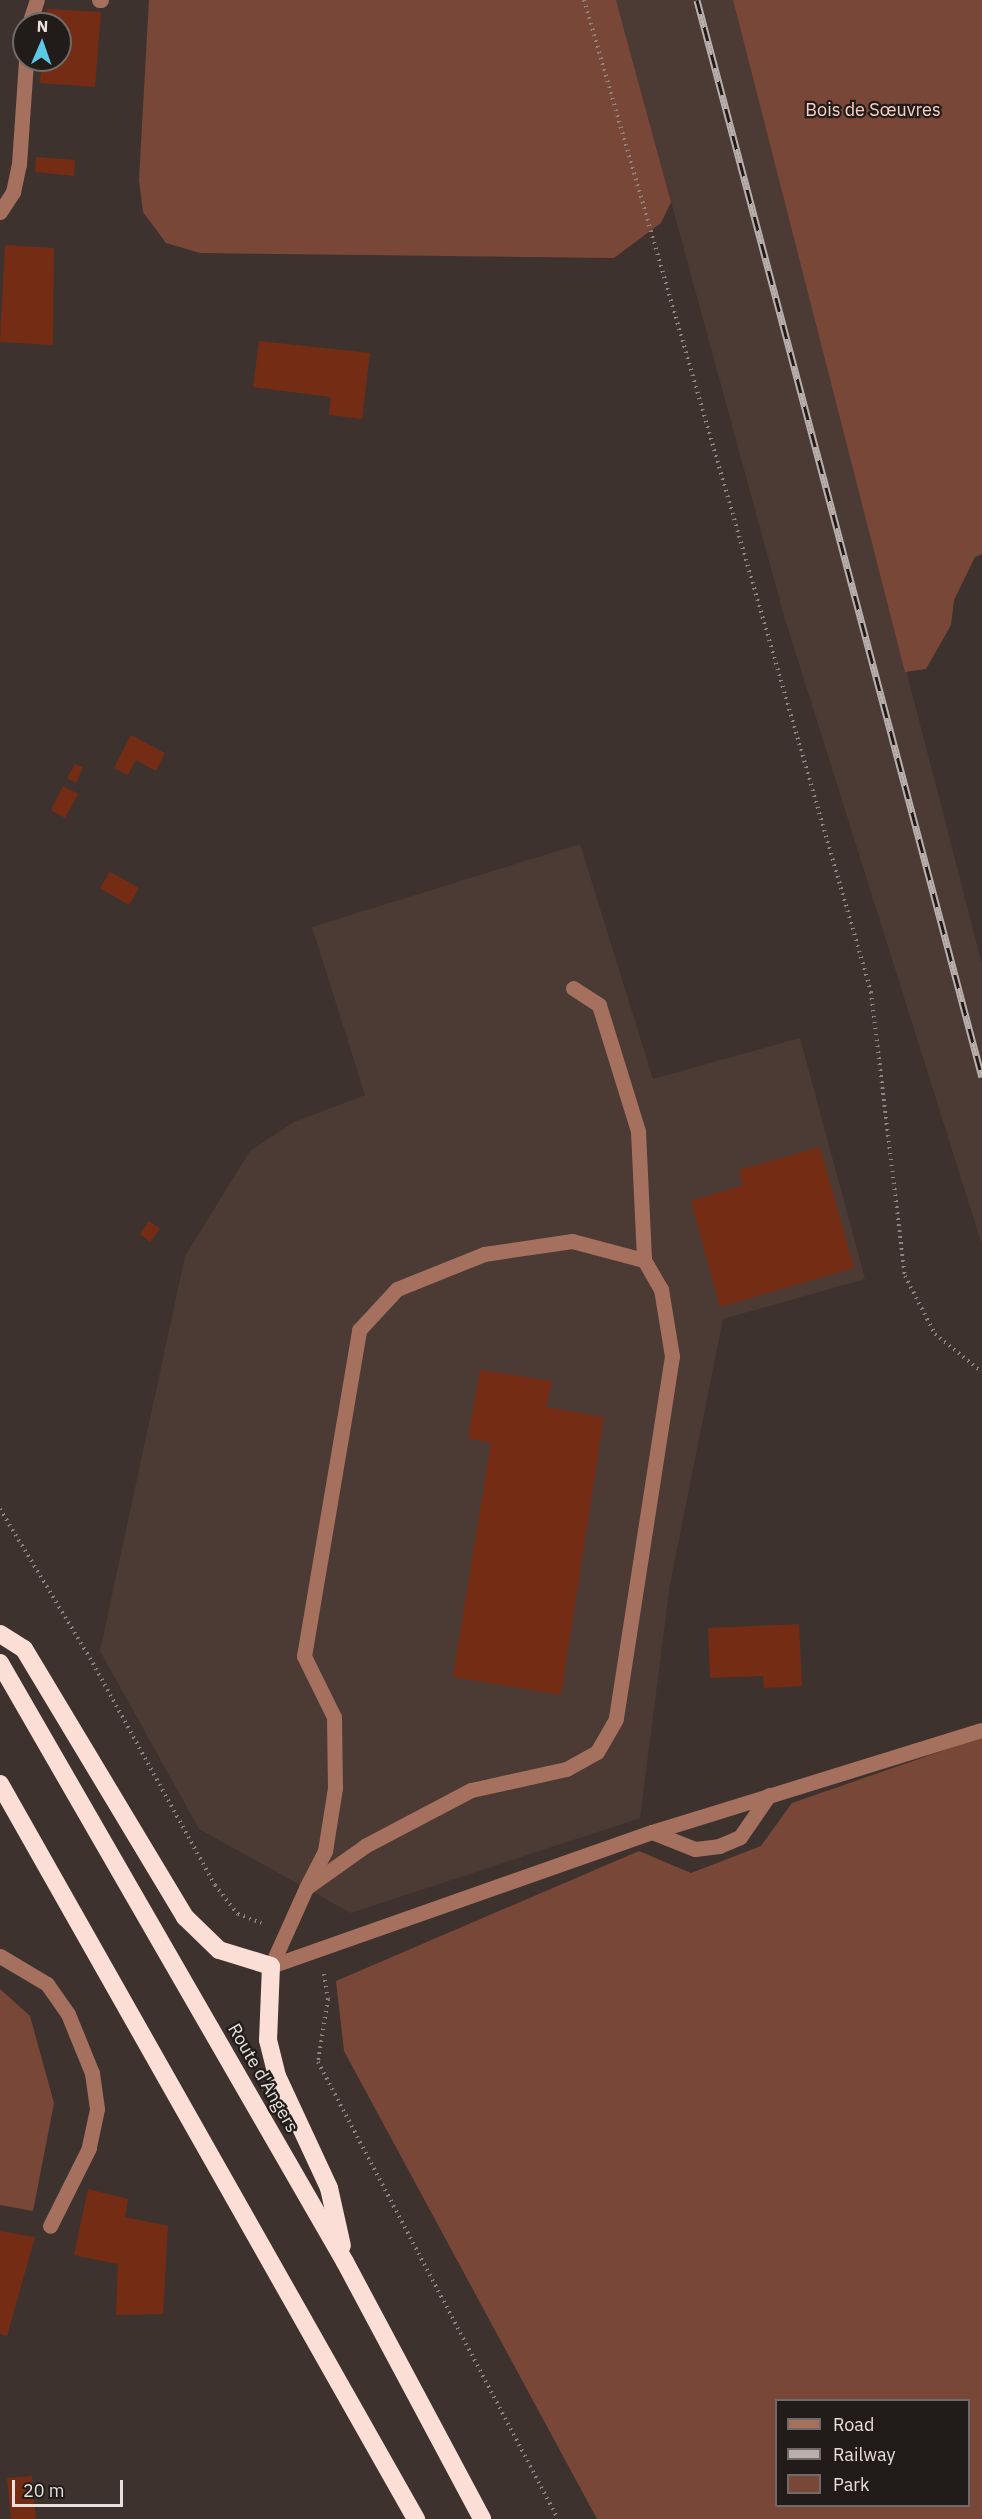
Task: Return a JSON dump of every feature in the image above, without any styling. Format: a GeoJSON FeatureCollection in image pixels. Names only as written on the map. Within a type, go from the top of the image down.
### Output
{"type":"FeatureCollection","features":[{"type":"Feature","properties":{"kind":"highway"},"geometry":{"type":"LineString","coordinates":[[0,1634],[24,1649],[185,1917],[219,1950],[271,1966],[268,2040],[277,2076],[329,2188],[345,2262]]}},
{"type":"Feature","properties":{"kind":"highway","name":"Route d'Angers"},"geometry":{"type":"LineString","coordinates":[[0,1663],[345,2262],[483,2519]]}},
{"type":"Feature","properties":{"kind":"highway"},"geometry":{"type":"LineString","coordinates":[[0,1784],[416,2519]]}},
{"type":"Feature","properties":{"kind":"street"},"geometry":{"type":"LineString","coordinates":[[0,212],[13,192],[19,164],[25,72]]}},
{"type":"Feature","properties":{"kind":"street"},"geometry":{"type":"LineString","coordinates":[[306,1888],[365,1845],[471,1790],[566,1769],[597,1752],[616,1719],[672,1356],[661,1289],[644,1260],[638,1131],[599,1005],[573,988]]}},
{"type":"Feature","properties":{"kind":"street"},"geometry":{"type":"LineString","coordinates":[[271,1966],[282,1932],[325,1851],[335,1788],[334,1717],[304,1656],[358,1330],[397,1289],[484,1254],[572,1241],[644,1260]]}},
{"type":"Feature","properties":{"kind":"street"},"geometry":{"type":"LineString","coordinates":[[271,1966],[313,1954],[652,1832],[982,1730]]}},
{"type":"Feature","properties":{"kind":"street"},"geometry":{"type":"LineString","coordinates":[[652,1832],[695,1849],[719,1846],[740,1836],[769,1795]]}},
{"type":"Feature","properties":{"kind":"street"},"geometry":{"type":"LineString","coordinates":[[0,1956],[47,1984],[68,2014],[92,2073],[97,2109],[89,2148],[50,2226]]}},
{"type":"Feature","properties":{"kind":"path"},"geometry":{"type":"LineString","coordinates":[[584,0],[872,992],[905,1276],[935,1334],[982,1372]]}},
{"type":"Feature","properties":{"kind":"path"},"geometry":{"type":"LineString","coordinates":[[0,1509],[85,1649],[215,1885],[238,1914],[282,1932]]}},
{"type":"Feature","properties":{"kind":"path"},"geometry":{"type":"LineString","coordinates":[[313,1954],[325,1976],[328,1999],[318,2062],[558,2519]]}},
{"type":"Feature","properties":{"kind":"shaded area"},"geometry":{"type":"Polygon","coordinates":[[[616,0],[733,0],[982,964],[982,1245],[784,616],[616,0]]]}},
{"type":"Feature","properties":{"kind":"shaded area"},"geometry":{"type":"Polygon","coordinates":[[[580,844],[653,1079],[800,1038],[865,1279],[723,1319],[670,1584],[640,1818],[351,1913],[199,1829],[100,1651],[185,1256],[250,1151],[294,1122],[365,1095],[312,927],[580,844]]]}},
{"type":"Feature","properties":{"kind":"green space"},"geometry":{"type":"Polygon","coordinates":[[[149,0],[616,0],[671,202],[661,223],[614,258],[200,253],[166,243],[143,212],[139,180],[149,0]]]}},
{"type":"Feature","properties":{"kind":"green space","name":"Bois de Sœuvres"},"geometry":{"type":"Polygon","coordinates":[[[733,0],[982,0],[982,554],[975,557],[954,600],[951,625],[926,669],[905,672],[733,0]]]}},
{"type":"Feature","properties":{"kind":"green space"},"geometry":{"type":"Polygon","coordinates":[[[982,1737],[982,2519],[597,2519],[344,2051],[336,1981],[639,1851],[691,1873],[761,1846],[792,1803],[982,1737]]]}},
{"type":"Feature","properties":{"kind":"green space"},"geometry":{"type":"Polygon","coordinates":[[[0,1989],[30,2016],[54,2103],[33,2211],[0,2205],[0,1989]]]}},
{"type":"Feature","properties":{"kind":"building"},"geometry":{"type":"Polygon","coordinates":[[[47,9],[101,12],[95,87],[40,83],[41,72],[72,72],[72,12],[47,12],[47,9]]]}},
{"type":"Feature","properties":{"kind":"building"},"geometry":{"type":"Polygon","coordinates":[[[36,157],[75,160],[74,176],[35,172],[36,157]]]}},
{"type":"Feature","properties":{"kind":"building"},"geometry":{"type":"Polygon","coordinates":[[[5,245],[54,248],[53,345],[0,342],[5,245]]]}},
{"type":"Feature","properties":{"kind":"building"},"geometry":{"type":"Polygon","coordinates":[[[259,341],[370,353],[362,419],[329,415],[331,397],[253,387],[259,341]]]}},
{"type":"Feature","properties":{"kind":"building"},"geometry":{"type":"Polygon","coordinates":[[[131,735],[165,753],[156,771],[136,760],[128,775],[114,768],[131,735]]]}},
{"type":"Feature","properties":{"kind":"building"},"geometry":{"type":"Polygon","coordinates":[[[75,764],[83,767],[76,783],[67,778],[75,764]]]}},
{"type":"Feature","properties":{"kind":"building"},"geometry":{"type":"Polygon","coordinates":[[[63,786],[78,794],[65,818],[51,810],[63,786]]]}},
{"type":"Feature","properties":{"kind":"building"},"geometry":{"type":"Polygon","coordinates":[[[110,872],[139,888],[129,905],[100,888],[110,872]]]}},
{"type":"Feature","properties":{"kind":"building"},"geometry":{"type":"Polygon","coordinates":[[[820,1147],[854,1268],[720,1307],[691,1201],[743,1185],[739,1170],[820,1147]]]}},
{"type":"Feature","properties":{"kind":"building"},"geometry":{"type":"Polygon","coordinates":[[[149,1221],[160,1229],[150,1242],[140,1234],[149,1221]]]}},
{"type":"Feature","properties":{"kind":"building"},"geometry":{"type":"Polygon","coordinates":[[[480,1370],[552,1381],[546,1407],[604,1417],[561,1695],[453,1677],[491,1443],[468,1438],[480,1370]]]}},
{"type":"Feature","properties":{"kind":"building"},"geometry":{"type":"Polygon","coordinates":[[[799,1624],[802,1686],[764,1688],[763,1676],[710,1678],[708,1628],[799,1624]]]}},
{"type":"Feature","properties":{"kind":"building"},"geometry":{"type":"Polygon","coordinates":[[[88,2189],[128,2199],[125,2217],[168,2226],[163,2314],[116,2315],[118,2264],[74,2255],[88,2189]]]}},
{"type":"Feature","properties":{"kind":"building"},"geometry":{"type":"Polygon","coordinates":[[[0,2231],[35,2237],[7,2336],[0,2334],[0,2231]]]}},
{"type":"Feature","properties":{"kind":"building"},"geometry":{"type":"Polygon","coordinates":[[[32,2476],[36,2519],[11,2519],[7,2478],[32,2476]]]}},
{"type":"Feature","properties":{"kind":"railway"},"geometry":{"type":"LineString","coordinates":[[697,0],[982,1077]]}}]}
